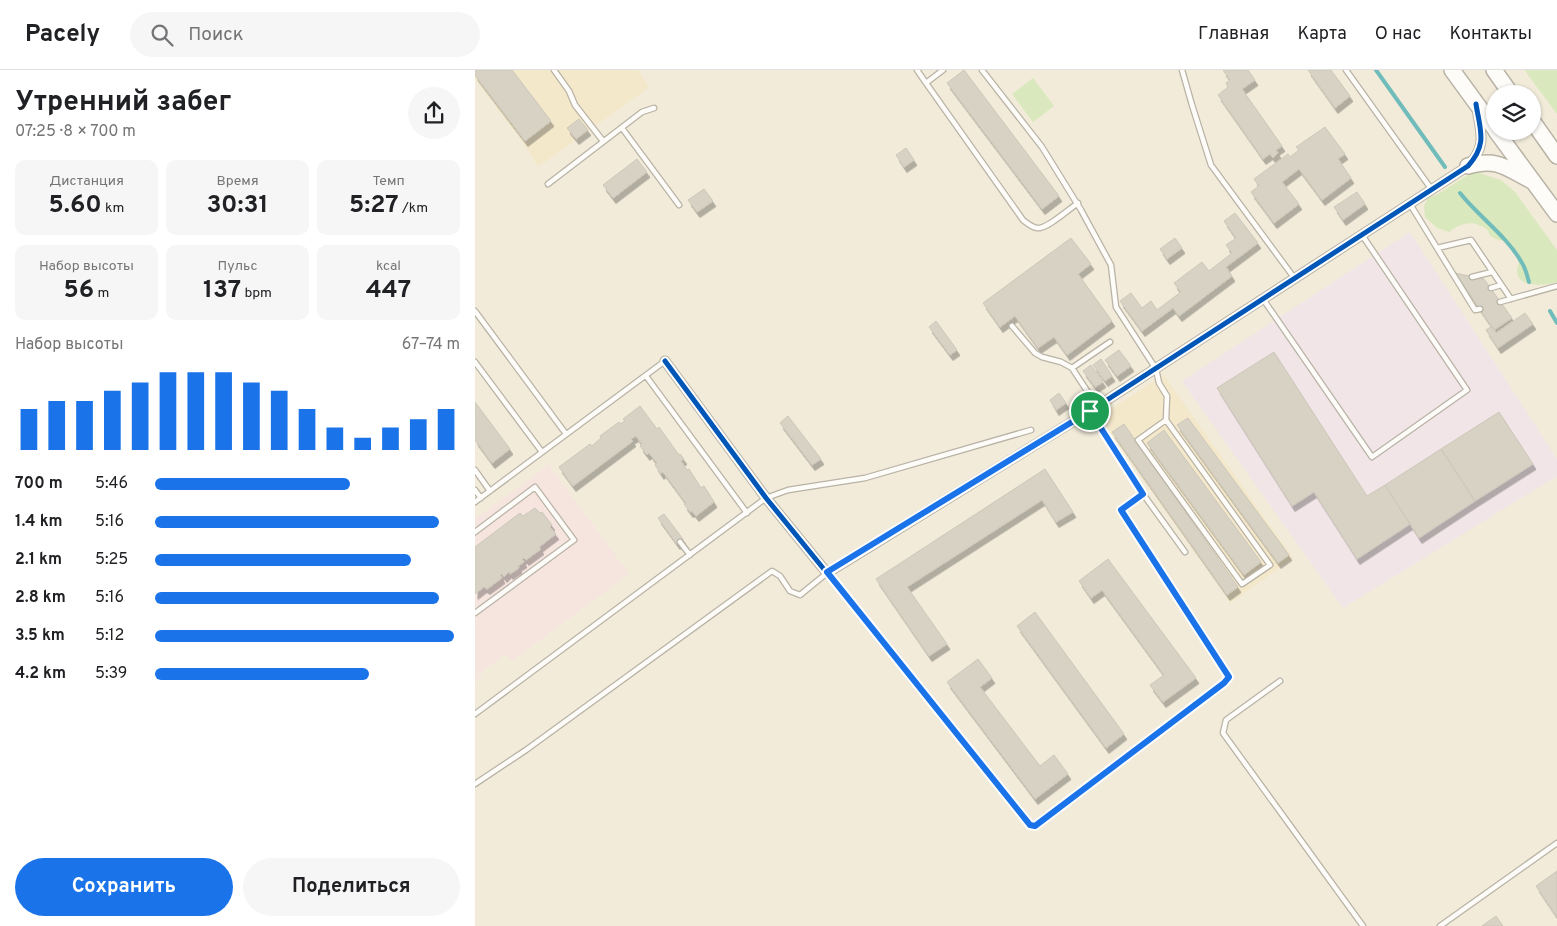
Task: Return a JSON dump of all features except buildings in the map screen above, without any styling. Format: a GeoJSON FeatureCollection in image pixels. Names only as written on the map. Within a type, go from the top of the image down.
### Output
{"type":"FeatureCollection","features":[{"type":"Feature","properties":{"kind":"highway"},"geometry":{"type":"LineString","coordinates":[[1452,70],[1486,117]]}},
{"type":"Feature","properties":{"kind":"highway"},"geometry":{"type":"LineString","coordinates":[[1494,70],[1505,85]]}},
{"type":"Feature","properties":{"kind":"highway"},"geometry":{"type":"LineString","coordinates":[[1541,133],[1557,156]]}},
{"type":"Feature","properties":{"kind":"highway"},"geometry":{"type":"LineString","coordinates":[[1503,140],[1557,214]]}},
{"type":"Feature","properties":{"kind":"highway"},"geometry":{"type":"LineString","coordinates":[[1468,166],[1484,162],[1502,165],[1534,183]]}},
{"type":"Feature","properties":{"kind":"street"},"geometry":{"type":"LineString","coordinates":[[665,361],[766,498],[827,572],[1094,409],[1468,166],[1479,152],[1482,143],[1476,104]]}},
{"type":"Feature","properties":{"kind":"lane"},"geometry":{"type":"LineString","coordinates":[[554,70],[569,91],[575,106],[603,142]]}},
{"type":"Feature","properties":{"kind":"lane"},"geometry":{"type":"LineString","coordinates":[[917,70],[1023,220],[1029,225],[1038,229],[1045,227],[1077,203]]}},
{"type":"Feature","properties":{"kind":"lane"},"geometry":{"type":"LineString","coordinates":[[926,83],[943,70]]}},
{"type":"Feature","properties":{"kind":"lane"},"geometry":{"type":"LineString","coordinates":[[982,70],[1042,147],[1077,203],[1111,265],[1116,307],[1156,369],[1159,383],[1167,396],[1166,420],[1270,565],[1242,584],[1138,440],[1166,420]]}},
{"type":"Feature","properties":{"kind":"lane"},"geometry":{"type":"LineString","coordinates":[[1182,70],[1211,165],[1295,279]]}},
{"type":"Feature","properties":{"kind":"lane"},"geometry":{"type":"LineString","coordinates":[[1346,70],[1432,190]]}},
{"type":"Feature","properties":{"kind":"lane"},"geometry":{"type":"LineString","coordinates":[[548,184],[642,112],[654,108]]}},
{"type":"Feature","properties":{"kind":"lane"},"geometry":{"type":"LineString","coordinates":[[622,128],[679,205]]}},
{"type":"Feature","properties":{"kind":"lane"},"geometry":{"type":"LineString","coordinates":[[1411,204],[1468,295],[1475,310],[1480,309]]}},
{"type":"Feature","properties":{"kind":"lane"},"geometry":{"type":"LineString","coordinates":[[1263,299],[1372,457],[1467,390],[1362,235]]}},
{"type":"Feature","properties":{"kind":"lane"},"geometry":{"type":"LineString","coordinates":[[1437,248],[1471,240],[1511,299]]}},
{"type":"Feature","properties":{"kind":"lane"},"geometry":{"type":"LineString","coordinates":[[1472,277],[1492,272]]}},
{"type":"Feature","properties":{"kind":"lane"},"geometry":{"type":"LineString","coordinates":[[1491,288],[1501,284]]}},
{"type":"Feature","properties":{"kind":"lane"},"geometry":{"type":"LineString","coordinates":[[1500,302],[1557,286]]}},
{"type":"Feature","properties":{"kind":"lane"},"geometry":{"type":"LineString","coordinates":[[475,311],[566,434]]}},
{"type":"Feature","properties":{"kind":"lane"},"geometry":{"type":"LineString","coordinates":[[1012,326],[1035,353],[1061,362],[1071,368],[1143,494],[1185,552]]}},
{"type":"Feature","properties":{"kind":"lane"},"geometry":{"type":"LineString","coordinates":[[1071,368],[1111,342]]}},
{"type":"Feature","properties":{"kind":"lane"},"geometry":{"type":"LineString","coordinates":[[475,502],[665,361]]}},
{"type":"Feature","properties":{"kind":"lane"},"geometry":{"type":"LineString","coordinates":[[475,362],[542,452]]}},
{"type":"Feature","properties":{"kind":"lane"},"geometry":{"type":"LineString","coordinates":[[646,376],[747,513]]}},
{"type":"Feature","properties":{"kind":"lane"},"geometry":{"type":"LineString","coordinates":[[475,714],[766,498],[788,490],[865,478],[1031,430]]}},
{"type":"Feature","properties":{"kind":"lane"},"geometry":{"type":"LineString","coordinates":[[475,470],[490,491]]}},
{"type":"Feature","properties":{"kind":"lane"},"geometry":{"type":"LineString","coordinates":[[475,532],[535,487],[573,540],[475,613]]}},
{"type":"Feature","properties":{"kind":"lane"},"geometry":{"type":"LineString","coordinates":[[475,490],[481,498]]}},
{"type":"Feature","properties":{"kind":"lane"},"geometry":{"type":"LineString","coordinates":[[475,784],[526,750],[772,571],[780,576],[790,591],[800,596],[827,572],[1030,825],[1035,826],[1224,683],[1229,677],[1121,510],[1143,494]]}},
{"type":"Feature","properties":{"kind":"lane"},"geometry":{"type":"LineString","coordinates":[[680,542],[690,555]]}},
{"type":"Feature","properties":{"kind":"lane"},"geometry":{"type":"LineString","coordinates":[[1280,681],[1226,720],[1223,733],[1363,926]]}},
{"type":"Feature","properties":{"kind":"lane"},"geometry":{"type":"LineString","coordinates":[[1440,926],[1557,843]]}},
{"type":"Feature","properties":{"kind":"shaded area"},"geometry":{"type":"Polygon","coordinates":[[[475,70],[638,70],[648,85],[647,89],[538,167],[524,144],[475,79],[475,70]]]}},
{"type":"Feature","properties":{"kind":"shaded area"},"geometry":{"type":"Polygon","coordinates":[[[1410,232],[1557,459],[1557,476],[1343,608],[1182,381],[1410,232]]]}},
{"type":"Feature","properties":{"kind":"shaded area"},"geometry":{"type":"Polygon","coordinates":[[[1164,375],[1293,558],[1231,603],[1110,433],[1103,414],[1164,375]]]}},
{"type":"Feature","properties":{"kind":"shaded area"},"geometry":{"type":"Polygon","coordinates":[[[549,465],[629,574],[512,661],[506,654],[480,673],[482,676],[475,681],[475,519],[549,465]]]}},
{"type":"Feature","properties":{"kind":"green space"},"geometry":{"type":"Polygon","coordinates":[[[1525,70],[1557,70],[1557,114],[1541,92],[1541,85],[1535,85],[1525,70]]]}},
{"type":"Feature","properties":{"kind":"green space"},"geometry":{"type":"Polygon","coordinates":[[[1033,78],[1054,106],[1033,122],[1012,94],[1033,78]]]}},
{"type":"Feature","properties":{"kind":"green space"},"geometry":{"type":"Polygon","coordinates":[[[1476,172],[1501,180],[1515,192],[1557,250],[1557,282],[1534,284],[1523,281],[1517,272],[1519,260],[1506,241],[1494,238],[1481,226],[1467,223],[1449,232],[1437,228],[1425,217],[1424,206],[1428,198],[1438,194],[1471,173],[1476,172]]]}},
{"type":"Feature","properties":{"kind":"waterway"},"geometry":{"type":"LineString","coordinates":[[1376,70],[1445,167]]}},
{"type":"Feature","properties":{"kind":"waterway"},"geometry":{"type":"LineString","coordinates":[[1460,193],[1516,253],[1525,268],[1529,282]]}},
{"type":"Feature","properties":{"kind":"waterway"},"geometry":{"type":"LineString","coordinates":[[1550,311],[1557,323]]}},
{"type":"Feature","properties":{"kind":"cycle path"},"geometry":{"type":"LineString","coordinates":[[665,361],[766,498],[827,573],[1090,411],[1468,166],[1478,151],[1480,144],[1481,129],[1476,104]]}},
{"type":"Feature","properties":{"kind":"route"},"geometry":{"type":"LineString","coordinates":[[1090,411],[1143,494],[1121,510],[1229,677],[1224,683],[1035,826],[1030,825],[827,572],[1090,411]]}}]}
